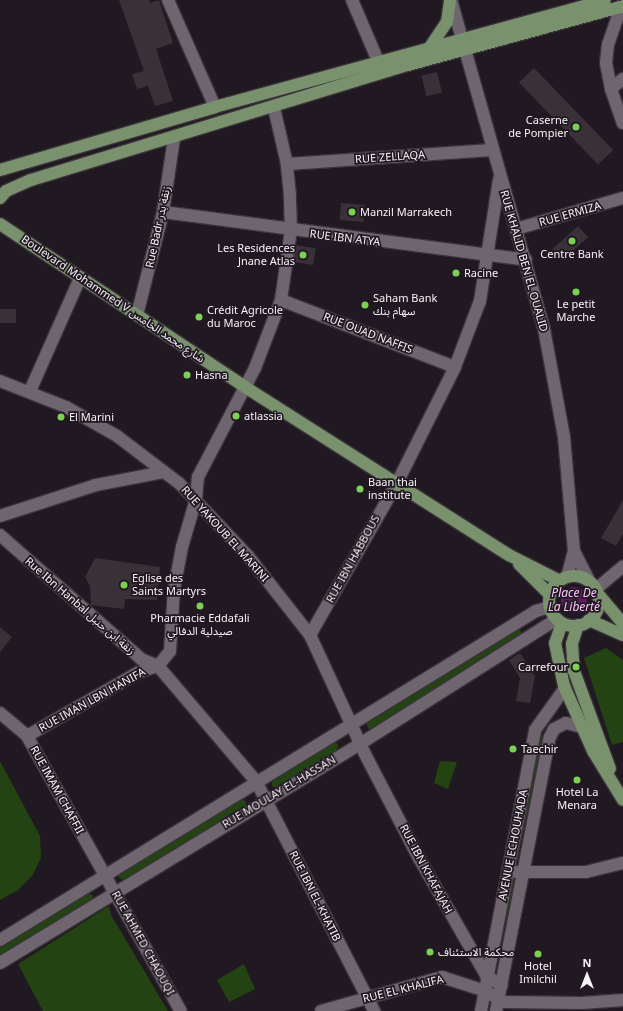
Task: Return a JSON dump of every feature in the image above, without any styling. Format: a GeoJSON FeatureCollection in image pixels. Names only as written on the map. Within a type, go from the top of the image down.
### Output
{"type":"FeatureCollection","features":[{"type":"Feature","properties":{"kind":"main road"},"geometry":{"type":"LineString","coordinates":[[430,48],[446,22],[451,0]]}},
{"type":"Feature","properties":{"kind":"main road"},"geometry":{"type":"LineString","coordinates":[[0,170],[378,61],[605,0]]}},
{"type":"Feature","properties":{"kind":"main road"},"geometry":{"type":"LineString","coordinates":[[0,198],[6,190],[31,180],[465,50],[622,6]]}},
{"type":"Feature","properties":{"kind":"main road","name":"Boulevard Mohammed V شارع محمد الخامس"},"geometry":{"type":"LineString","coordinates":[[0,224],[245,387],[509,555],[563,579]]}},
{"type":"Feature","properties":{"kind":"main road","name":"Boulevard Mohammed V شارع محمد الخامس"},"geometry":{"type":"LineString","coordinates":[[509,555],[550,601]]}},
{"type":"Feature","properties":{"kind":"main road"},"geometry":{"type":"LineString","coordinates":[[616,785],[582,727],[565,688],[555,649],[560,621],[550,601],[563,579],[578,576],[595,588],[623,624]]}},
{"type":"Feature","properties":{"kind":"main road"},"geometry":{"type":"LineString","coordinates":[[560,621],[578,625],[589,620],[598,608],[595,588]]}},
{"type":"Feature","properties":{"kind":"main road"},"geometry":{"type":"LineString","coordinates":[[589,620],[623,635]]}},
{"type":"Feature","properties":{"kind":"main road"},"geometry":{"type":"LineString","coordinates":[[578,625],[572,644],[574,672],[623,800]]}},
{"type":"Feature","properties":{"kind":"street"},"geometry":{"type":"LineString","coordinates":[[168,0],[215,107]]}},
{"type":"Feature","properties":{"kind":"street"},"geometry":{"type":"LineString","coordinates":[[352,0],[378,61]]}},
{"type":"Feature","properties":{"kind":"street","name":"RUE KHALID BEN EL OUALID"},"geometry":{"type":"LineString","coordinates":[[451,0],[500,175],[526,260],[545,336],[564,437],[574,551],[595,588]]}},
{"type":"Feature","properties":{"kind":"street"},"geometry":{"type":"LineString","coordinates":[[622,6],[607,52],[610,89],[623,123]]}},
{"type":"Feature","properties":{"kind":"street"},"geometry":{"type":"LineString","coordinates":[[610,89],[623,79]]}},
{"type":"Feature","properties":{"kind":"street"},"geometry":{"type":"LineString","coordinates":[[158,666],[170,651],[174,589],[182,547],[196,499],[198,477],[245,387],[281,300],[290,230],[287,164],[274,108]]}},
{"type":"Feature","properties":{"kind":"street","name":"Rue Badr زنقة بدر"},"geometry":{"type":"LineString","coordinates":[[136,315],[163,212],[174,138]]}},
{"type":"Feature","properties":{"kind":"street","name":"RUE ZELLAQA"},"geometry":{"type":"LineString","coordinates":[[287,164],[493,150]]}},
{"type":"Feature","properties":{"kind":"street","name":"RUE IBN HABBOUS"},"geometry":{"type":"LineString","coordinates":[[310,635],[397,483],[455,367],[480,301],[489,255],[500,175]]}},
{"type":"Feature","properties":{"kind":"street","name":"RUE ERMIZA"},"geometry":{"type":"LineString","coordinates":[[516,229],[623,198]]}},
{"type":"Feature","properties":{"kind":"street","name":"RUE IBN ATYA"},"geometry":{"type":"LineString","coordinates":[[163,212],[526,260]]}},
{"type":"Feature","properties":{"kind":"street"},"geometry":{"type":"LineString","coordinates":[[30,391],[80,278]]}},
{"type":"Feature","properties":{"kind":"street","name":"RUE OUAD NAFFIS"},"geometry":{"type":"LineString","coordinates":[[281,300],[455,367]]}},
{"type":"Feature","properties":{"kind":"street","name":"RUE YAKOUB EL MARINI"},"geometry":{"type":"LineString","coordinates":[[0,381],[30,391],[117,436],[196,499],[248,556],[310,635],[352,723],[360,744]]}},
{"type":"Feature","properties":{"kind":"street"},"geometry":{"type":"LineString","coordinates":[[0,516],[96,485],[164,472]]}},
{"type":"Feature","properties":{"kind":"street","name":"Rue Ibn Hanbal زنقة ابن حنبل"},"geometry":{"type":"LineString","coordinates":[[0,536],[141,659],[158,666],[256,781]]}},
{"type":"Feature","properties":{"kind":"street","name":"RUE KHALID BEN EL OUALID"},"geometry":{"type":"LineString","coordinates":[[563,579],[574,551]]}},
{"type":"Feature","properties":{"kind":"street"},"geometry":{"type":"LineString","coordinates":[[595,588],[623,566]]}},
{"type":"Feature","properties":{"kind":"street","name":"RUE MOULAY EL-HASSAN"},"geometry":{"type":"LineString","coordinates":[[0,940],[550,601]]}},
{"type":"Feature","properties":{"kind":"street","name":"RUE MOULAY EL-HASSAN"},"geometry":{"type":"LineString","coordinates":[[0,963],[560,621]]}},
{"type":"Feature","properties":{"kind":"street","name":"RUE IMAN LBN HANIFA"},"geometry":{"type":"LineString","coordinates":[[27,736],[139,672],[158,666]]}},
{"type":"Feature","properties":{"kind":"street","name":"AVENUE ECHOUHADA"},"geometry":{"type":"LineString","coordinates":[[481,1011],[485,991],[486,975],[535,730],[565,688]]}},
{"type":"Feature","properties":{"kind":"street","name":"RUE IMAM CHAFFII"},"geometry":{"type":"LineString","coordinates":[[0,713],[27,736],[105,875]]}},
{"type":"Feature","properties":{"kind":"street","name":"AVENUE ECHOUHADA"},"geometry":{"type":"LineString","coordinates":[[498,1005],[550,737],[554,729],[566,723],[582,727]]}},
{"type":"Feature","properties":{"kind":"street","name":"RUE IBN KHAFAJAH"},"geometry":{"type":"LineString","coordinates":[[360,744],[419,858],[486,975],[502,986]]}},
{"type":"Feature","properties":{"kind":"street","name":"RUE IBN EL-KHATIB"},"geometry":{"type":"LineString","coordinates":[[256,781],[374,1011]]}},
{"type":"Feature","properties":{"kind":"street"},"geometry":{"type":"LineString","coordinates":[[508,871],[523,874],[586,872],[623,863]]}},
{"type":"Feature","properties":{"kind":"street","name":"RUE AHMED CHAOUQI"},"geometry":{"type":"LineString","coordinates":[[105,875],[181,1011]]}},
{"type":"Feature","properties":{"kind":"street","name":"RUE EL KHALIFA"},"geometry":{"type":"LineString","coordinates":[[322,1011],[367,997],[442,977],[485,991],[498,1005]]}},
{"type":"Feature","properties":{"kind":"street"},"geometry":{"type":"LineString","coordinates":[[498,1005],[582,1007],[623,1000]]}},
{"type":"Feature","properties":{"kind":"green space"},"geometry":{"type":"Polygon","coordinates":[[[518,627],[524,637],[370,731],[366,720],[518,627]]]}},
{"type":"Feature","properties":{"kind":"green space"},"geometry":{"type":"Polygon","coordinates":[[[606,648],[623,660],[623,742],[612,745],[584,658],[606,648]]]}},
{"type":"Feature","properties":{"kind":"green space"},"geometry":{"type":"Polygon","coordinates":[[[538,734],[545,735],[519,851],[516,853],[538,734]]]}},
{"type":"Feature","properties":{"kind":"green space"},"geometry":{"type":"Polygon","coordinates":[[[331,741],[338,744],[337,751],[277,789],[272,786],[272,779],[331,741]]]}},
{"type":"Feature","properties":{"kind":"green space"},"geometry":{"type":"Polygon","coordinates":[[[0,761],[40,836],[41,858],[32,876],[18,890],[0,900],[0,761]]]}},
{"type":"Feature","properties":{"kind":"green space"},"geometry":{"type":"Polygon","coordinates":[[[440,761],[457,762],[448,789],[434,783],[440,761]]]}},
{"type":"Feature","properties":{"kind":"green space"},"geometry":{"type":"Polygon","coordinates":[[[238,799],[246,801],[245,809],[125,881],[119,878],[119,872],[238,799]]]}},
{"type":"Feature","properties":{"kind":"green space"},"geometry":{"type":"Polygon","coordinates":[[[518,880],[508,927],[505,927],[512,881],[518,880]]]}},
{"type":"Feature","properties":{"kind":"green space"},"geometry":{"type":"Polygon","coordinates":[[[86,892],[93,895],[92,902],[0,959],[0,945],[86,892]]]}},
{"type":"Feature","properties":{"kind":"green space"},"geometry":{"type":"Polygon","coordinates":[[[109,906],[111,915],[168,1011],[43,1011],[18,964],[109,906]]]}},
{"type":"Feature","properties":{"kind":"green space"},"geometry":{"type":"Polygon","coordinates":[[[244,964],[255,989],[229,1002],[217,980],[244,964]]]}},
{"type":"Feature","properties":{"kind":"water","name":"Place De La Liberté"},"geometry":{"type":"Polygon","coordinates":[[[574,587],[583,591],[587,600],[583,609],[574,613],[565,609],[561,600],[565,591],[574,587]]]}},
{"type":"Feature","properties":{"kind":"building"},"geometry":{"type":"Polygon","coordinates":[[[119,0],[149,0],[150,3],[159,0],[173,43],[156,49],[173,101],[155,106],[148,86],[137,89],[132,74],[144,71],[119,0]]]}},
{"type":"Feature","properties":{"kind":"building","name":"Caserne de Pompier"},"geometry":{"type":"Polygon","coordinates":[[[534,68],[613,150],[598,165],[519,83],[534,68]]]}},
{"type":"Feature","properties":{"kind":"building"},"geometry":{"type":"Polygon","coordinates":[[[437,72],[442,92],[427,96],[421,76],[437,72]]]}},
{"type":"Feature","properties":{"kind":"building","name":"Manzil Marrakech"},"geometry":{"type":"Polygon","coordinates":[[[341,203],[365,205],[363,222],[340,220],[341,203]]]}},
{"type":"Feature","properties":{"kind":"building","name":"Centre Bank"},"geometry":{"type":"Polygon","coordinates":[[[578,226],[588,237],[562,261],[552,249],[578,226]]]}},
{"type":"Feature","properties":{"kind":"building","name":"Les Residences Jnane Atlas"},"geometry":{"type":"Polygon","coordinates":[[[296,245],[316,248],[313,265],[293,262],[296,245]]]}},
{"type":"Feature","properties":{"kind":"building"},"geometry":{"type":"Polygon","coordinates":[[[0,309],[16,309],[16,323],[0,323],[0,309]]]}},
{"type":"Feature","properties":{"kind":"building"},"geometry":{"type":"Polygon","coordinates":[[[623,500],[623,534],[616,546],[601,538],[623,500]]]}},
{"type":"Feature","properties":{"kind":"building","name":"Eglise des Saints Martyrs"},"geometry":{"type":"Polygon","coordinates":[[[95,558],[160,567],[157,600],[125,599],[124,609],[91,605],[90,586],[85,577],[95,558]]]}},
{"type":"Feature","properties":{"kind":"building"},"geometry":{"type":"Polygon","coordinates":[[[0,627],[12,637],[0,652],[0,627]]]}},
{"type":"Feature","properties":{"kind":"building"},"geometry":{"type":"Polygon","coordinates":[[[520,653],[535,676],[530,703],[516,701],[520,678],[509,660],[520,653]]]}},
{"type":"Feature","properties":{"kind":"place","name":"Caserne de Pompier"},"geometry":{"type":"Point","coordinates":[576,127]}},
{"type":"Feature","properties":{"kind":"place","name":"Manzil Marrakech"},"geometry":{"type":"Point","coordinates":[352,212]}},
{"type":"Feature","properties":{"kind":"place","name":"Centre Bank"},"geometry":{"type":"Point","coordinates":[572,241]}},
{"type":"Feature","properties":{"kind":"place","name":"Les Residences Jnane Atlas"},"geometry":{"type":"Point","coordinates":[303,255]}},
{"type":"Feature","properties":{"kind":"place","name":"Racine"},"geometry":{"type":"Point","coordinates":[456,273]}},
{"type":"Feature","properties":{"kind":"place","name":"Le petit Marche"},"geometry":{"type":"Point","coordinates":[576,292]}},
{"type":"Feature","properties":{"kind":"place","name":"Saham Bank سهام بنك"},"geometry":{"type":"Point","coordinates":[365,305]}},
{"type":"Feature","properties":{"kind":"place","name":"Crédit Agricole du Maroc"},"geometry":{"type":"Point","coordinates":[199,317]}},
{"type":"Feature","properties":{"kind":"place","name":"Hasna"},"geometry":{"type":"Point","coordinates":[187,375]}},
{"type":"Feature","properties":{"kind":"place","name":"atlassia"},"geometry":{"type":"Point","coordinates":[236,416]}},
{"type":"Feature","properties":{"kind":"place","name":"El Marini"},"geometry":{"type":"Point","coordinates":[61,417]}},
{"type":"Feature","properties":{"kind":"place","name":"Baan thai institute"},"geometry":{"type":"Point","coordinates":[360,489]}},
{"type":"Feature","properties":{"kind":"place","name":"Eglise des Saints Martyrs"},"geometry":{"type":"Point","coordinates":[124,585]}},
{"type":"Feature","properties":{"kind":"place","name":"Pharmacie Eddafali صيدلية الدفالي"},"geometry":{"type":"Point","coordinates":[200,606]}},
{"type":"Feature","properties":{"kind":"place","name":"Carrefour"},"geometry":{"type":"Point","coordinates":[576,667]}},
{"type":"Feature","properties":{"kind":"place","name":"Taechir"},"geometry":{"type":"Point","coordinates":[513,749]}},
{"type":"Feature","properties":{"kind":"place","name":"Hotel La Menara"},"geometry":{"type":"Point","coordinates":[577,780]}},
{"type":"Feature","properties":{"kind":"place","name":"محكمة الاستئناف"},"geometry":{"type":"Point","coordinates":[430,952]}},
{"type":"Feature","properties":{"kind":"place","name":"Hotel Imilchil"},"geometry":{"type":"Point","coordinates":[538,954]}}]}
